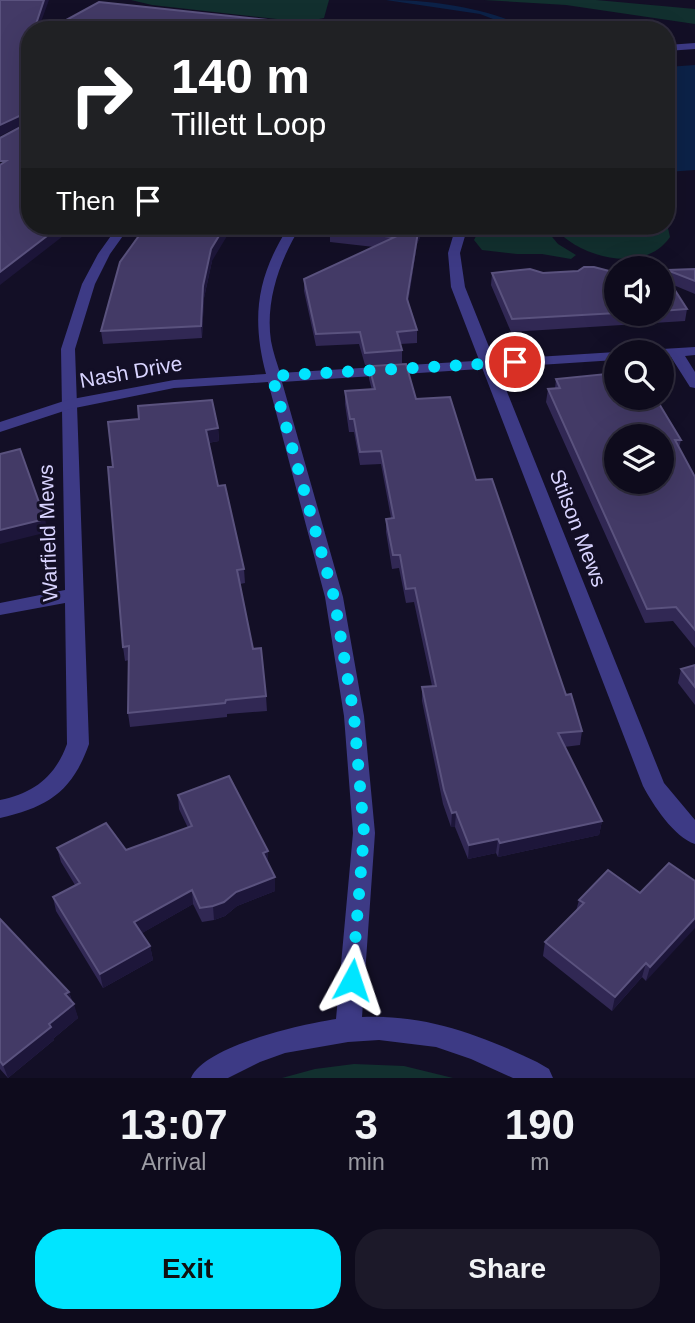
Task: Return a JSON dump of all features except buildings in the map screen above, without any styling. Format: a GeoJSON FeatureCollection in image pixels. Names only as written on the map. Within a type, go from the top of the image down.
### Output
{"type":"FeatureCollection","features":[{"type":"Feature","properties":{"kind":"street"},"geometry":{"type":"LineString","coordinates":[[675,47],[695,46]]}},
{"type":"Feature","properties":{"kind":"street","name":"Warfield Mews"},"geometry":{"type":"LineString","coordinates":[[0,809],[25,805],[59,783],[72,764],[78,744],[67,405],[68,349],[75,312],[90,276],[118,235]]}},
{"type":"Feature","properties":{"kind":"street"},"geometry":{"type":"LineString","coordinates":[[289,235],[270,276],[264,307],[264,341],[334,597],[354,716],[364,833],[348,1029]]}},
{"type":"Feature","properties":{"kind":"street","name":"Stilson Mews"},"geometry":{"type":"LineString","coordinates":[[459,235],[454,253],[458,287],[654,786],[667,805],[695,835]]}},
{"type":"Feature","properties":{"kind":"street"},"geometry":{"type":"LineString","coordinates":[[674,353],[695,351]]}},
{"type":"Feature","properties":{"kind":"street","name":"Nash Drive"},"geometry":{"type":"LineString","coordinates":[[0,427],[67,405],[174,384],[604,357]]}},
{"type":"Feature","properties":{"kind":"street"},"geometry":{"type":"LineString","coordinates":[[674,360],[695,384]]}},
{"type":"Feature","properties":{"kind":"street"},"geometry":{"type":"LineString","coordinates":[[0,609],[73,596]]}},
{"type":"Feature","properties":{"kind":"street"},"geometry":{"type":"LineString","coordinates":[[204,1078],[264,1048],[307,1035],[348,1029],[387,1029],[433,1034],[492,1053],[540,1078]]}},
{"type":"Feature","properties":{"kind":"green space"},"geometry":{"type":"Polygon","coordinates":[[[131,0],[329,0],[324,18],[309,21],[152,5],[131,0]]]}},
{"type":"Feature","properties":{"kind":"green space"},"geometry":{"type":"Polygon","coordinates":[[[484,0],[596,0],[695,9],[695,24],[675,21],[566,5],[484,0]]]}},
{"type":"Feature","properties":{"kind":"green space"},"geometry":{"type":"Polygon","coordinates":[[[476,235],[550,235],[558,244],[576,255],[571,259],[482,250],[474,240],[476,235]]]}},
{"type":"Feature","properties":{"kind":"green space"},"geometry":{"type":"Polygon","coordinates":[[[562,235],[670,237],[659,249],[644,256],[604,256],[578,247],[562,235]]]}},
{"type":"Feature","properties":{"kind":"green space"},"geometry":{"type":"Polygon","coordinates":[[[354,1064],[404,1066],[453,1078],[282,1078],[315,1069],[354,1064]]]}},
{"type":"Feature","properties":{"kind":"water"},"geometry":{"type":"Polygon","coordinates":[[[695,65],[695,170],[675,171],[675,66],[695,65]]]}},
{"type":"Feature","properties":{"kind":"waterway"},"geometry":{"type":"LineString","coordinates":[[389,0],[481,12],[504,21]]}},
{"type":"Feature","properties":{"kind":"route"},"geometry":{"type":"LineString","coordinates":[[352,980],[364,833],[354,716],[334,597],[272,376],[515,362]]}}]}
